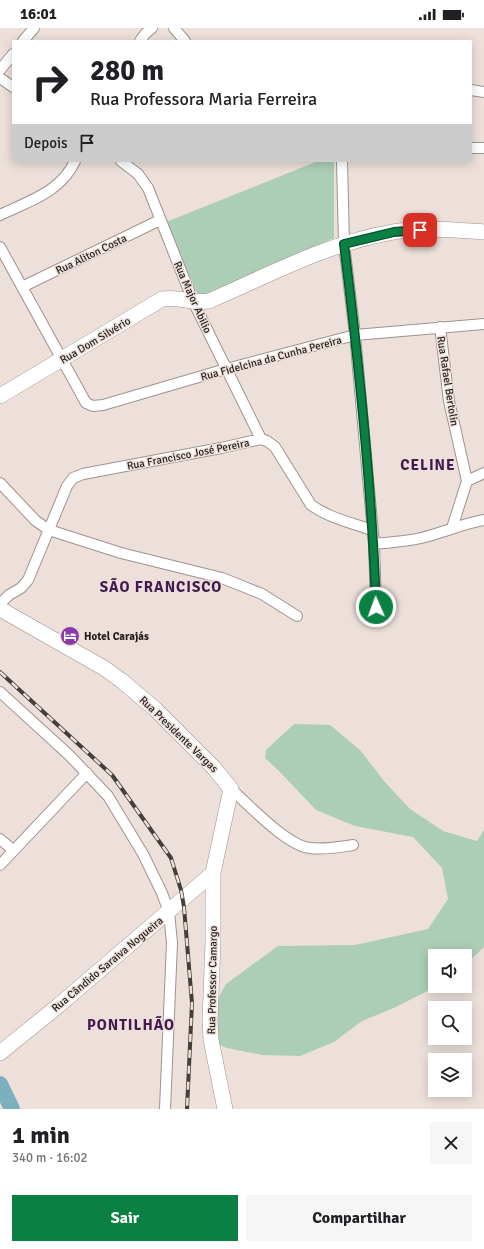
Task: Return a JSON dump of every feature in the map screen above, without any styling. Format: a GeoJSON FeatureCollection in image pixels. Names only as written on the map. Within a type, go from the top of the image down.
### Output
{"type":"FeatureCollection","features":[{"type":"Feature","properties":{"kind":"street"},"geometry":{"type":"LineString","coordinates":[[24,40],[34,28]]}},
{"type":"Feature","properties":{"kind":"street"},"geometry":{"type":"LineString","coordinates":[[141,40],[152,28]]}},
{"type":"Feature","properties":{"kind":"street"},"geometry":{"type":"LineString","coordinates":[[174,28],[184,40]]}},
{"type":"Feature","properties":{"kind":"street"},"geometry":{"type":"LineString","coordinates":[[0,70],[12,55]]}},
{"type":"Feature","properties":{"kind":"street"},"geometry":{"type":"LineString","coordinates":[[0,78],[12,86]]}},
{"type":"Feature","properties":{"kind":"street"},"geometry":{"type":"LineString","coordinates":[[472,90],[484,92]]}},
{"type":"Feature","properties":{"kind":"street"},"geometry":{"type":"LineString","coordinates":[[472,148],[484,148]]}},
{"type":"Feature","properties":{"kind":"street"},"geometry":{"type":"LineString","coordinates":[[0,215],[50,191],[66,177],[74,162]]}},
{"type":"Feature","properties":{"kind":"street","name":"Rua Major Abilio"},"geometry":{"type":"LineString","coordinates":[[122,162],[138,174],[148,188],[193,301],[261,439]]}},
{"type":"Feature","properties":{"kind":"street"},"geometry":{"type":"LineString","coordinates":[[342,162],[344,244],[355,335],[374,544],[376,607]]}},
{"type":"Feature","properties":{"kind":"street","name":"Rua Aliton Costa"},"geometry":{"type":"LineString","coordinates":[[22,287],[160,220]]}},
{"type":"Feature","properties":{"kind":"street","name":"Rua Dom Silvério"},"geometry":{"type":"LineString","coordinates":[[0,396],[63,360],[162,299],[172,297],[193,301],[209,301],[308,257],[344,244],[400,231],[420,230],[484,232]]}},
{"type":"Feature","properties":{"kind":"street"},"geometry":{"type":"LineString","coordinates":[[0,247],[63,360]]}},
{"type":"Feature","properties":{"kind":"street","name":"Rua Fidelcina da Cunha Pereira"},"geometry":{"type":"LineString","coordinates":[[63,360],[86,403],[93,406],[104,405],[226,369],[355,335],[484,324]]}},
{"type":"Feature","properties":{"kind":"street","name":"Rua Rafael Bertolin"},"geometry":{"type":"LineString","coordinates":[[440,327],[449,401],[467,481]]}},
{"type":"Feature","properties":{"kind":"street","name":"Rua Francisco José Pereira"},"geometry":{"type":"LineString","coordinates":[[49,530],[67,486],[73,478],[84,474],[182,456],[261,439],[267,441],[275,447],[283,458],[305,498],[311,505],[319,511],[372,530]]}},
{"type":"Feature","properties":{"kind":"street"},"geometry":{"type":"LineString","coordinates":[[452,528],[467,481],[484,474]]}},
{"type":"Feature","properties":{"kind":"street"},"geometry":{"type":"LineString","coordinates":[[0,483],[36,521],[49,530],[121,553],[222,578],[262,594],[297,616]]}},
{"type":"Feature","properties":{"kind":"street"},"geometry":{"type":"LineString","coordinates":[[374,544],[408,541],[484,520]]}},
{"type":"Feature","properties":{"kind":"street"},"geometry":{"type":"LineString","coordinates":[[0,604],[9,595],[21,588],[28,580],[49,530]]}},
{"type":"Feature","properties":{"kind":"street","name":"Rua Presidente Vargas"},"geometry":{"type":"LineString","coordinates":[[0,609],[104,668],[122,681],[155,709],[214,768],[231,789],[282,834],[298,846],[315,848],[353,845]]}},
{"type":"Feature","properties":{"kind":"street"},"geometry":{"type":"LineString","coordinates":[[0,692],[69,755],[108,796],[143,854],[162,893],[169,912],[172,943],[165,1109]]}},
{"type":"Feature","properties":{"kind":"street"},"geometry":{"type":"LineString","coordinates":[[0,865],[87,773]]}},
{"type":"Feature","properties":{"kind":"street","name":"Rua Professor Camargo"},"geometry":{"type":"LineString","coordinates":[[225,1109],[211,1040],[210,1020],[213,941],[213,873],[231,789]]}},
{"type":"Feature","properties":{"kind":"street"},"geometry":{"type":"LineString","coordinates":[[0,839],[14,850]]}},
{"type":"Feature","properties":{"kind":"street","name":"Rua Cândido Saraiva Nogueira"},"geometry":{"type":"LineString","coordinates":[[0,1053],[58,1006],[213,873]]}},
{"type":"Feature","properties":{"kind":"green space"},"geometry":{"type":"Polygon","coordinates":[[[316,162],[334,162],[334,238],[199,298],[166,222],[316,162]]]}},
{"type":"Feature","properties":{"kind":"green space"},"geometry":{"type":"Polygon","coordinates":[[[294,724],[330,725],[360,750],[384,781],[410,809],[443,831],[477,841],[484,830],[484,947],[472,958],[472,949],[428,949],[428,991],[396,1007],[362,1021],[334,1042],[300,1056],[263,1055],[227,1048],[213,1042],[213,1008],[226,984],[278,946],[355,945],[428,929],[448,899],[442,868],[413,837],[355,826],[316,810],[265,758],[266,750],[294,724]]]}},
{"type":"Feature","properties":{"kind":"waterway"},"geometry":{"type":"LineString","coordinates":[[0,1084],[12,1109]]}},
{"type":"Feature","properties":{"kind":"railway"},"geometry":{"type":"LineString","coordinates":[[0,672],[112,775],[171,858],[181,890],[184,907],[192,1003],[187,1109]]}},
{"type":"Feature","properties":{"kind":"place","name":"Hotel Carajás"},"geometry":{"type":"Point","coordinates":[70,636]}},
{"type":"Feature","properties":{"kind":"district","name":"CELINE"},"geometry":{"type":"Point","coordinates":[428,465]}},
{"type":"Feature","properties":{"kind":"district","name":"SÃO FRANCISCO"},"geometry":{"type":"Point","coordinates":[161,587]}},
{"type":"Feature","properties":{"kind":"district","name":"PONTILHÃO"},"geometry":{"type":"Point","coordinates":[131,1025]}},
{"type":"Feature","properties":{"kind":"route"},"geometry":{"type":"LineString","coordinates":[[376,607],[374,544],[355,335],[344,244],[394,232],[420,230]]}}]}
